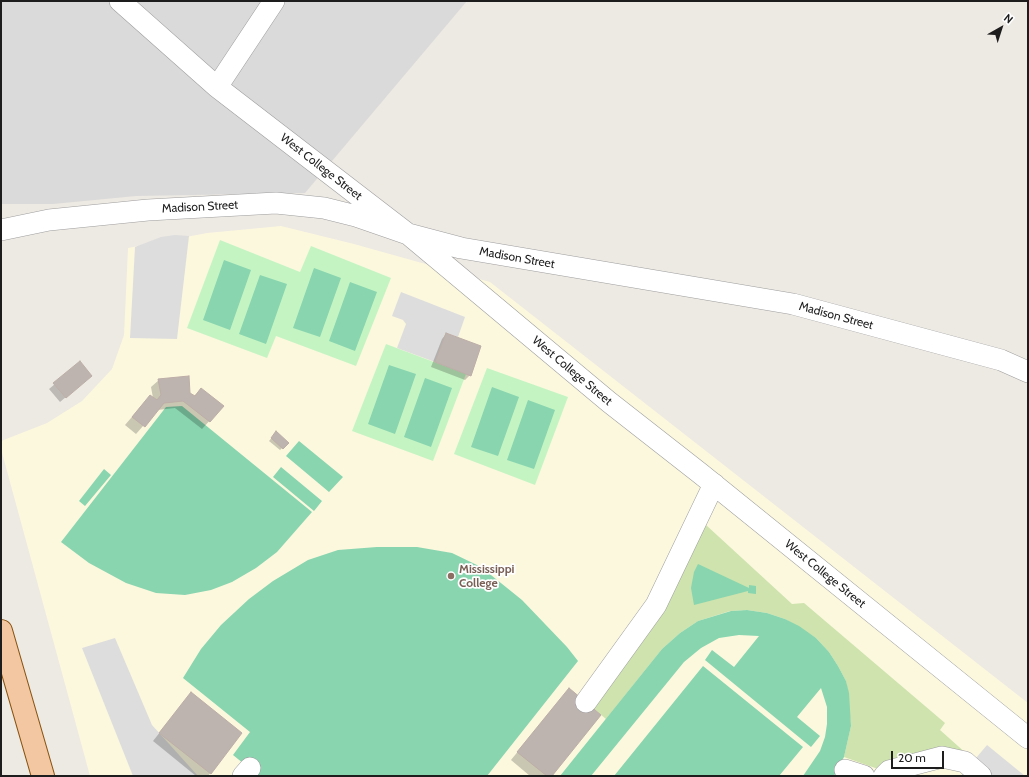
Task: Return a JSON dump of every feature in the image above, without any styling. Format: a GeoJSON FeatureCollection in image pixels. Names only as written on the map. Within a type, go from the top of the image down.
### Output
{"type":"FeatureCollection","features":[{"type":"Feature","properties":{"kind":"main road"},"geometry":{"type":"LineString","coordinates":[[1,631],[43,776]]}},
{"type":"Feature","properties":{"kind":"street","name":"West College Street"},"geometry":{"type":"LineString","coordinates":[[120,1],[217,87],[408,234],[609,402],[714,484],[1028,738]]}},
{"type":"Feature","properties":{"kind":"street"},"geometry":{"type":"LineString","coordinates":[[217,87],[274,1]]}},
{"type":"Feature","properties":{"kind":"street","name":"Madison Street"},"geometry":{"type":"LineString","coordinates":[[2,229],[48,220],[103,214],[276,203],[324,208],[356,216],[408,234],[461,248],[793,304],[1001,360],[1028,372]]}},
{"type":"Feature","properties":{"kind":"street"},"geometry":{"type":"LineString","coordinates":[[586,702],[656,605],[714,484]]}},
{"type":"Feature","properties":{"kind":"street"},"geometry":{"type":"LineString","coordinates":[[883,774],[942,757],[965,762],[981,776]]}},
{"type":"Feature","properties":{"kind":"shaded area"},"geometry":{"type":"Polygon","coordinates":[[[1,1],[467,1],[305,193],[136,196],[53,204],[1,204],[1,1]]]}},
{"type":"Feature","properties":{"kind":"shaded area","name":"Mississippi College"},"geometry":{"type":"Polygon","coordinates":[[[281,226],[354,244],[490,282],[1028,703],[1028,776],[90,776],[1,449],[1,441],[47,423],[82,401],[112,369],[124,335],[128,248],[207,233],[281,226]]]}},
{"type":"Feature","properties":{"kind":"shaded area"},"geometry":{"type":"Polygon","coordinates":[[[175,235],[189,236],[177,339],[130,338],[135,247],[161,237],[175,235]]]}},
{"type":"Feature","properties":{"kind":"shaded area"},"geometry":{"type":"Polygon","coordinates":[[[401,292],[465,317],[458,337],[446,333],[435,362],[397,348],[406,324],[403,320],[392,316],[401,292]]]}},
{"type":"Feature","properties":{"kind":"shaded area"},"geometry":{"type":"Polygon","coordinates":[[[115,638],[152,725],[198,776],[133,776],[82,648],[115,638]]]}},
{"type":"Feature","properties":{"kind":"shaded area"},"geometry":{"type":"Polygon","coordinates":[[[987,745],[1025,776],[961,776],[987,745]]]}},
{"type":"Feature","properties":{"kind":"green space"},"geometry":{"type":"Polygon","coordinates":[[[220,240],[300,272],[311,246],[391,278],[356,366],[276,336],[267,358],[187,328],[220,240]]]}},
{"type":"Feature","properties":{"kind":"green space"},"geometry":{"type":"Polygon","coordinates":[[[224,260],[251,270],[230,330],[203,320],[224,260]]]}},
{"type":"Feature","properties":{"kind":"green space"},"geometry":{"type":"Polygon","coordinates":[[[314,268],[341,278],[320,337],[293,328],[314,268]]]}},
{"type":"Feature","properties":{"kind":"green space"},"geometry":{"type":"Polygon","coordinates":[[[260,275],[287,284],[266,344],[239,334],[260,275]]]}},
{"type":"Feature","properties":{"kind":"green space"},"geometry":{"type":"Polygon","coordinates":[[[350,282],[377,292],[355,351],[329,341],[350,282]]]}},
{"type":"Feature","properties":{"kind":"green space"},"geometry":{"type":"Polygon","coordinates":[[[386,344],[466,374],[433,461],[352,431],[386,344]]]}},
{"type":"Feature","properties":{"kind":"green space"},"geometry":{"type":"Polygon","coordinates":[[[389,365],[416,374],[395,434],[368,424],[389,365]]]}},
{"type":"Feature","properties":{"kind":"green space"},"geometry":{"type":"Polygon","coordinates":[[[487,368],[568,397],[535,485],[454,454],[487,368]]]}},
{"type":"Feature","properties":{"kind":"green space"},"geometry":{"type":"Polygon","coordinates":[[[425,378],[452,388],[431,447],[404,437],[425,378]]]}},
{"type":"Feature","properties":{"kind":"green space"},"geometry":{"type":"Polygon","coordinates":[[[492,387],[519,397],[498,456],[471,447],[492,387]]]}},
{"type":"Feature","properties":{"kind":"green space"},"geometry":{"type":"Polygon","coordinates":[[[528,400],[555,410],[534,469],[507,460],[528,400]]]}},
{"type":"Feature","properties":{"kind":"green space"},"geometry":{"type":"Polygon","coordinates":[[[182,406],[312,512],[277,552],[256,568],[232,582],[211,590],[185,595],[156,593],[126,583],[89,563],[61,542],[166,407],[182,406]]]}},
{"type":"Feature","properties":{"kind":"green space"},"geometry":{"type":"Polygon","coordinates":[[[299,441],[343,477],[329,492],[286,456],[299,441]]]}},
{"type":"Feature","properties":{"kind":"green space"},"geometry":{"type":"Polygon","coordinates":[[[281,467],[322,501],[314,511],[273,477],[281,467]]]}},
{"type":"Feature","properties":{"kind":"green space"},"geometry":{"type":"Polygon","coordinates":[[[104,469],[111,475],[85,506],[79,501],[104,469]]]}},
{"type":"Feature","properties":{"kind":"green space"},"geometry":{"type":"Polygon","coordinates":[[[697,520],[706,525],[792,604],[804,603],[945,723],[940,730],[968,755],[878,769],[844,757],[851,726],[846,681],[829,652],[816,638],[785,619],[767,613],[747,610],[730,611],[698,621],[680,633],[662,649],[606,719],[586,702],[697,520]]]}},
{"type":"Feature","properties":{"kind":"green space"},"geometry":{"type":"Polygon","coordinates":[[[377,547],[417,547],[452,553],[481,567],[522,600],[567,647],[578,661],[487,776],[259,776],[233,755],[250,732],[183,678],[201,649],[221,625],[249,599],[273,581],[308,560],[338,550],[377,547]]]}},
{"type":"Feature","properties":{"kind":"green space"},"geometry":{"type":"Polygon","coordinates":[[[698,564],[749,588],[749,585],[756,586],[756,594],[748,593],[748,591],[694,605],[691,588],[694,572],[698,564]]]}},
{"type":"Feature","properties":{"kind":"green space"},"geometry":{"type":"Polygon","coordinates":[[[747,610],[767,613],[785,619],[799,626],[816,638],[829,652],[846,681],[849,693],[851,726],[844,757],[834,776],[803,776],[820,751],[825,737],[827,707],[821,688],[797,717],[820,736],[811,747],[705,660],[712,650],[734,667],[759,636],[739,635],[719,638],[701,648],[684,662],[591,776],[560,776],[662,649],[680,633],[698,621],[731,611],[747,610]]]}},
{"type":"Feature","properties":{"kind":"green space"},"geometry":{"type":"Polygon","coordinates":[[[703,666],[803,747],[779,776],[614,776],[703,666]]]}},
{"type":"Feature","properties":{"kind":"building"},"geometry":{"type":"Polygon","coordinates":[[[446,333],[481,346],[471,376],[435,362],[446,333]]]}},
{"type":"Feature","properties":{"kind":"building"},"geometry":{"type":"Polygon","coordinates":[[[80,361],[92,376],[66,398],[53,383],[80,361]]]}},
{"type":"Feature","properties":{"kind":"building"},"geometry":{"type":"Polygon","coordinates":[[[189,376],[190,393],[195,396],[201,388],[224,406],[210,422],[183,401],[164,403],[145,427],[132,417],[150,395],[157,400],[161,395],[158,379],[189,376]]]}},
{"type":"Feature","properties":{"kind":"building"},"geometry":{"type":"Polygon","coordinates":[[[276,431],[289,443],[283,449],[271,438],[276,431]]]}},
{"type":"Feature","properties":{"kind":"building"},"geometry":{"type":"Polygon","coordinates":[[[569,688],[601,715],[552,776],[547,776],[517,752],[569,688]]]}},
{"type":"Feature","properties":{"kind":"building"},"geometry":{"type":"Polygon","coordinates":[[[191,692],[242,733],[211,774],[159,733],[191,692]]]}},
{"type":"Feature","properties":{"kind":"place","name":"Mississippi College"},"geometry":{"type":"Point","coordinates":[451,576]}}]}
